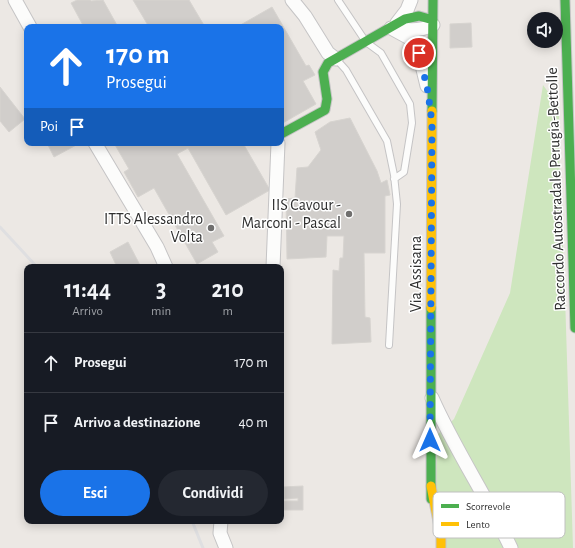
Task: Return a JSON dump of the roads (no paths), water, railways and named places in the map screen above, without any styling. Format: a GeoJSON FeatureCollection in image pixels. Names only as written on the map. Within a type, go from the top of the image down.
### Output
{"type":"FeatureCollection","features":[{"type":"Feature","properties":{"kind":"main road","name":"Via Assisana"},"geometry":{"type":"LineString","coordinates":[[431,533],[430,393],[433,0]]}},
{"type":"Feature","properties":{"kind":"main road","name":"Raccordo Autostradale Perugia-Bettolle"},"geometry":{"type":"LineString","coordinates":[[565,0],[575,328]]}},
{"type":"Feature","properties":{"kind":"main road"},"geometry":{"type":"LineString","coordinates":[[284,132],[292,127],[314,118],[325,110],[327,99],[323,72],[328,63],[366,42],[388,23]]}},
{"type":"Feature","properties":{"kind":"main road"},"geometry":{"type":"LineString","coordinates":[[431,486],[433,496]]}},
{"type":"Feature","properties":{"kind":"street"},"geometry":{"type":"LineString","coordinates":[[15,0],[28,24]]}},
{"type":"Feature","properties":{"kind":"street"},"geometry":{"type":"LineString","coordinates":[[292,0],[305,16],[328,53],[336,59]]}},
{"type":"Feature","properties":{"kind":"street"},"geometry":{"type":"LineString","coordinates":[[388,23],[395,25],[407,10],[411,0]]}},
{"type":"Feature","properties":{"kind":"street"},"geometry":{"type":"LineString","coordinates":[[388,23],[409,31],[419,30],[433,22]]}},
{"type":"Feature","properties":{"kind":"street"},"geometry":{"type":"LineString","coordinates":[[388,23],[413,40],[419,53],[428,92],[432,123]]}},
{"type":"Feature","properties":{"kind":"street"},"geometry":{"type":"LineString","coordinates":[[97,146],[157,247],[165,264]]}},
{"type":"Feature","properties":{"kind":"street"},"geometry":{"type":"LineString","coordinates":[[273,264],[278,146]]}},
{"type":"Feature","properties":{"kind":"street"},"geometry":{"type":"LineString","coordinates":[[430,393],[444,426],[482,492]]}},
{"type":"Feature","properties":{"kind":"street"},"geometry":{"type":"LineString","coordinates":[[221,524],[220,533],[226,548]]}},
{"type":"Feature","properties":{"kind":"street"},"geometry":{"type":"LineString","coordinates":[[505,538],[510,548]]}},
{"type":"Feature","properties":{"kind":"lane"},"geometry":{"type":"LineString","coordinates":[[338,0],[366,42],[381,53],[410,104],[412,123],[404,172],[394,179]]}},
{"type":"Feature","properties":{"kind":"lane"},"geometry":{"type":"LineString","coordinates":[[336,59],[346,70],[387,141],[397,204],[389,345]]}},
{"type":"Feature","properties":{"kind":"railway"},"geometry":{"type":"LineString","coordinates":[[0,227],[34,264]]}},
{"type":"Feature","properties":{"kind":"railway"},"geometry":{"type":"LineString","coordinates":[[193,524],[203,548]]}},
{"type":"Feature","properties":{"kind":"place","name":"IIS Cavour - Marconi - Pascal"},"geometry":{"type":"Point","coordinates":[349,214]}},
{"type":"Feature","properties":{"kind":"place","name":"ITTS Alessandro Volta"},"geometry":{"type":"Point","coordinates":[211,228]}}]}
